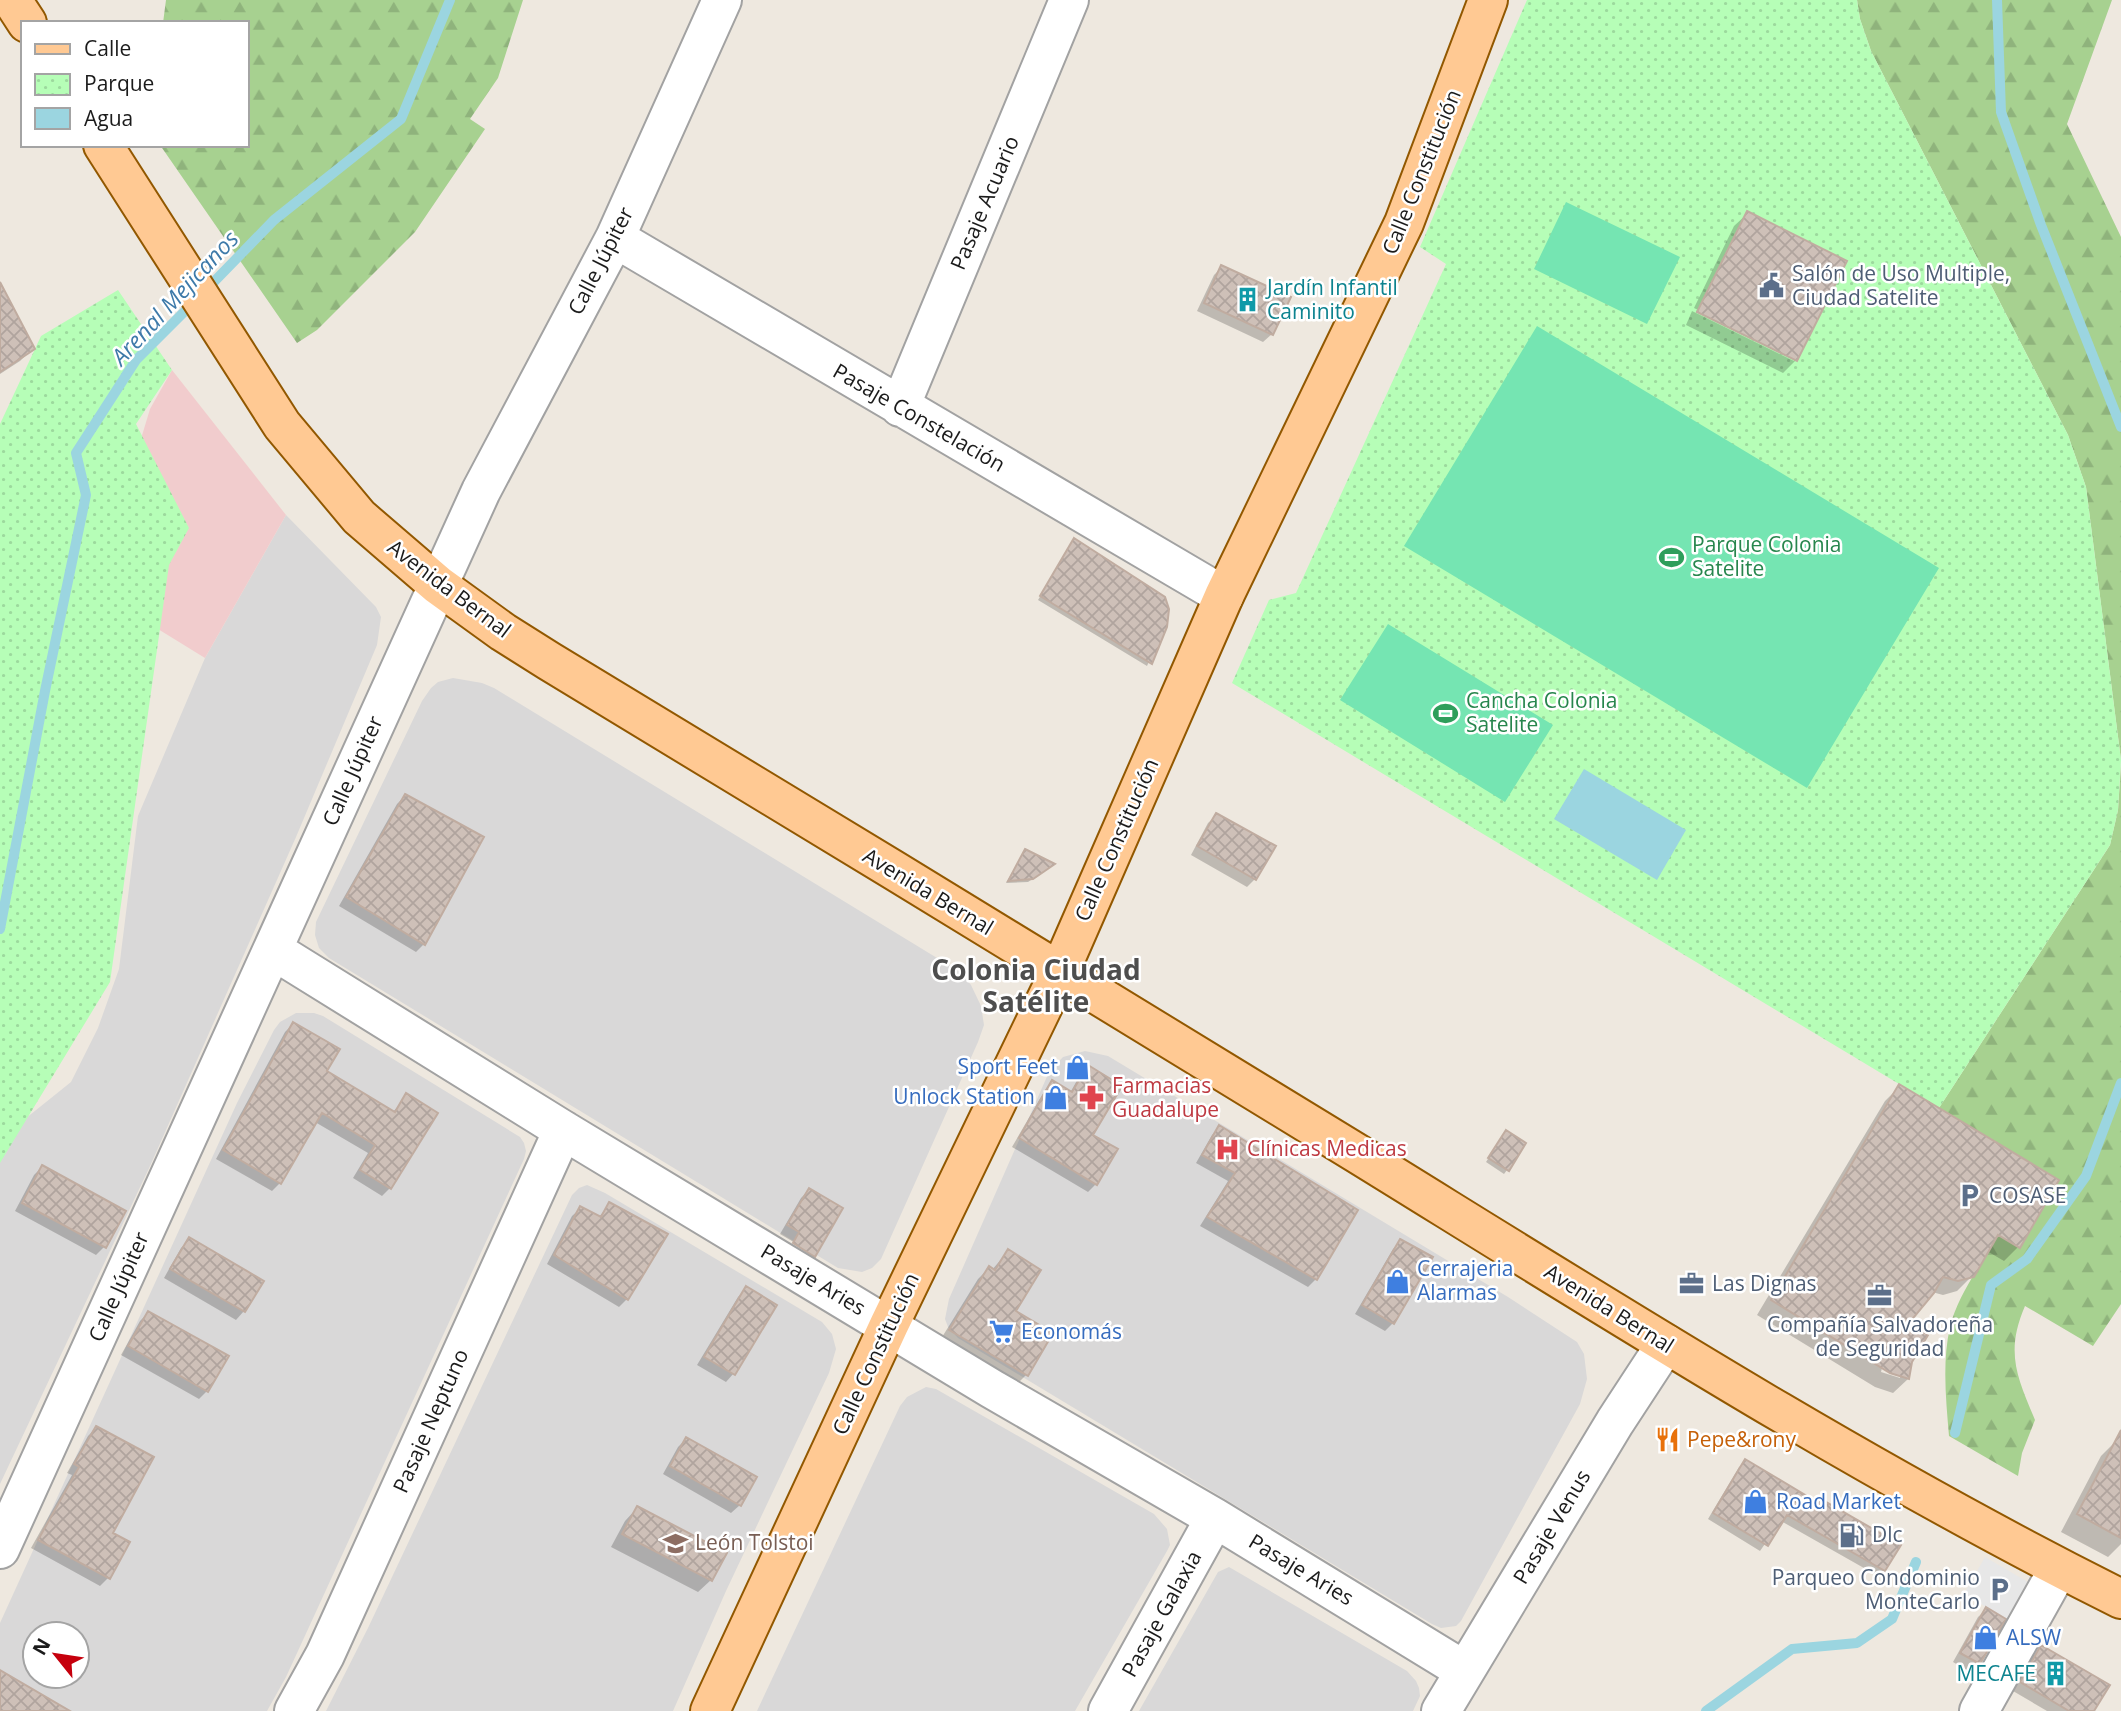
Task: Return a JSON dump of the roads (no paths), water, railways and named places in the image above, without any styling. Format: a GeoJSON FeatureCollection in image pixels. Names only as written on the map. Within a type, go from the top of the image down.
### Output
{"type":"FeatureCollection","features":[{"type":"Feature","properties":{"kind":"main road"},"geometry":{"type":"LineString","coordinates":[[12,0],[26,21]]}},
{"type":"Feature","properties":{"kind":"main road","name":"Calle Constitución"},"geometry":{"type":"LineString","coordinates":[[710,1711],[889,1325],[1060,971],[1224,597],[1404,223],[1488,0]]}},
{"type":"Feature","properties":{"kind":"main road","name":"Avenida Bernal"},"geometry":{"type":"LineString","coordinates":[[104,147],[282,425],[359,517],[438,585],[515,639],[1666,1344],[1891,1478],[2121,1598]]}},
{"type":"Feature","properties":{"kind":"street","name":"Calle Júpiter"},"geometry":{"type":"LineString","coordinates":[[0,1549],[481,491],[615,238],[722,0]]}},
{"type":"Feature","properties":{"kind":"street","name":"Pasaje Acuario"},"geometry":{"type":"LineString","coordinates":[[900,407],[1069,0]]}},
{"type":"Feature","properties":{"kind":"street","name":"Pasaje Constelación"},"geometry":{"type":"LineString","coordinates":[[615,238],[1224,597]]}},
{"type":"Feature","properties":{"kind":"street","name":"Pasaje Aries"},"geometry":{"type":"LineString","coordinates":[[273,950],[563,1130],[992,1389],[1215,1518],[1465,1671]]}},
{"type":"Feature","properties":{"kind":"street","name":"Pasaje Neptuno"},"geometry":{"type":"LineString","coordinates":[[294,1711],[325,1655],[563,1130]]}},
{"type":"Feature","properties":{"kind":"street","name":"Pasaje Venus"},"geometry":{"type":"LineString","coordinates":[[1441,1711],[1615,1422],[1666,1344]]}},
{"type":"Feature","properties":{"kind":"street","name":"Pasaje Galaxia"},"geometry":{"type":"LineString","coordinates":[[1108,1711],[1215,1518]]}},
{"type":"Feature","properties":{"kind":"street"},"geometry":{"type":"LineString","coordinates":[[1979,1711],[2059,1568]]}},
{"type":"Feature","properties":{"kind":"water"},"geometry":{"type":"Polygon","coordinates":[[[1584,769],[1686,830],[1657,880],[1554,819],[1584,769]]]}},
{"type":"Feature","properties":{"kind":"waterway","name":"Arenal Mejicanos"},"geometry":{"type":"LineString","coordinates":[[204,292],[274,220],[401,119],[450,0]]}},
{"type":"Feature","properties":{"kind":"waterway"},"geometry":{"type":"LineString","coordinates":[[1997,0],[2001,112],[2041,225],[2121,427]]}},
{"type":"Feature","properties":{"kind":"waterway","name":"Arenal Mejicanos"},"geometry":{"type":"LineString","coordinates":[[0,929],[45,691],[86,495],[76,453],[136,360],[194,302]]}},
{"type":"Feature","properties":{"kind":"waterway"},"geometry":{"type":"LineString","coordinates":[[1955,1433],[1991,1285],[2027,1259],[2086,1176],[2121,1083]]}},
{"type":"Feature","properties":{"kind":"waterway"},"geometry":{"type":"LineString","coordinates":[[1706,1711],[1792,1649],[1857,1643],[1892,1619],[1916,1562]]}},
{"type":"Feature","properties":{"kind":"place","name":"Salón de Uso Multiple, Ciudad Satelite"},"geometry":{"type":"Point","coordinates":[1772,286]}},
{"type":"Feature","properties":{"kind":"place","name":"Jardín Infantil Caminito"},"geometry":{"type":"Point","coordinates":[1247,300]}},
{"type":"Feature","properties":{"kind":"place","name":"Parque Colonia Satelite"},"geometry":{"type":"Point","coordinates":[1672,557]}},
{"type":"Feature","properties":{"kind":"place","name":"Cancha Colonia Satelite"},"geometry":{"type":"Point","coordinates":[1446,713]}},
{"type":"Feature","properties":{"kind":"place","name":"Sport Feet"},"geometry":{"type":"Point","coordinates":[1078,1067]}},
{"type":"Feature","properties":{"kind":"place","name":"Unlock Station"},"geometry":{"type":"Point","coordinates":[1055,1097]}},
{"type":"Feature","properties":{"kind":"place","name":"Farmacias Guadalupe"},"geometry":{"type":"Point","coordinates":[1092,1098]}},
{"type":"Feature","properties":{"kind":"place","name":"Clínicas Medicas"},"geometry":{"type":"Point","coordinates":[1227,1149]}},
{"type":"Feature","properties":{"kind":"place","name":"COSASE"},"geometry":{"type":"Point","coordinates":[1969,1196]}},
{"type":"Feature","properties":{"kind":"place","name":"Cerrajeria Alarmas"},"geometry":{"type":"Point","coordinates":[1397,1281]}},
{"type":"Feature","properties":{"kind":"place","name":"Las Dignas"},"geometry":{"type":"Point","coordinates":[1692,1284]}},
{"type":"Feature","properties":{"kind":"place","name":"Compañía Salvadoreña de Seguridad"},"geometry":{"type":"Point","coordinates":[1880,1296]}},
{"type":"Feature","properties":{"kind":"place","name":"Economás"},"geometry":{"type":"Point","coordinates":[1001,1332]}},
{"type":"Feature","properties":{"kind":"place","name":"Pepe&rony"},"geometry":{"type":"Point","coordinates":[1667,1440]}},
{"type":"Feature","properties":{"kind":"place","name":"Road Market"},"geometry":{"type":"Point","coordinates":[1756,1502]}},
{"type":"Feature","properties":{"kind":"place","name":"Dlc"},"geometry":{"type":"Point","coordinates":[1852,1535]}},
{"type":"Feature","properties":{"kind":"place","name":"León Tolstoi"},"geometry":{"type":"Point","coordinates":[675,1543]}},
{"type":"Feature","properties":{"kind":"place","name":"Parqueo Condominio MonteCarlo"},"geometry":{"type":"Point","coordinates":[2000,1590]}},
{"type":"Feature","properties":{"kind":"place","name":"ALSW"},"geometry":{"type":"Point","coordinates":[1986,1638]}},
{"type":"Feature","properties":{"kind":"place","name":"MECAFE"},"geometry":{"type":"Point","coordinates":[2056,1674]}},
{"type":"Feature","properties":{"kind":"district","name":"Colonia Ciudad Satélite"},"geometry":{"type":"Point","coordinates":[1036,986]}}]}
